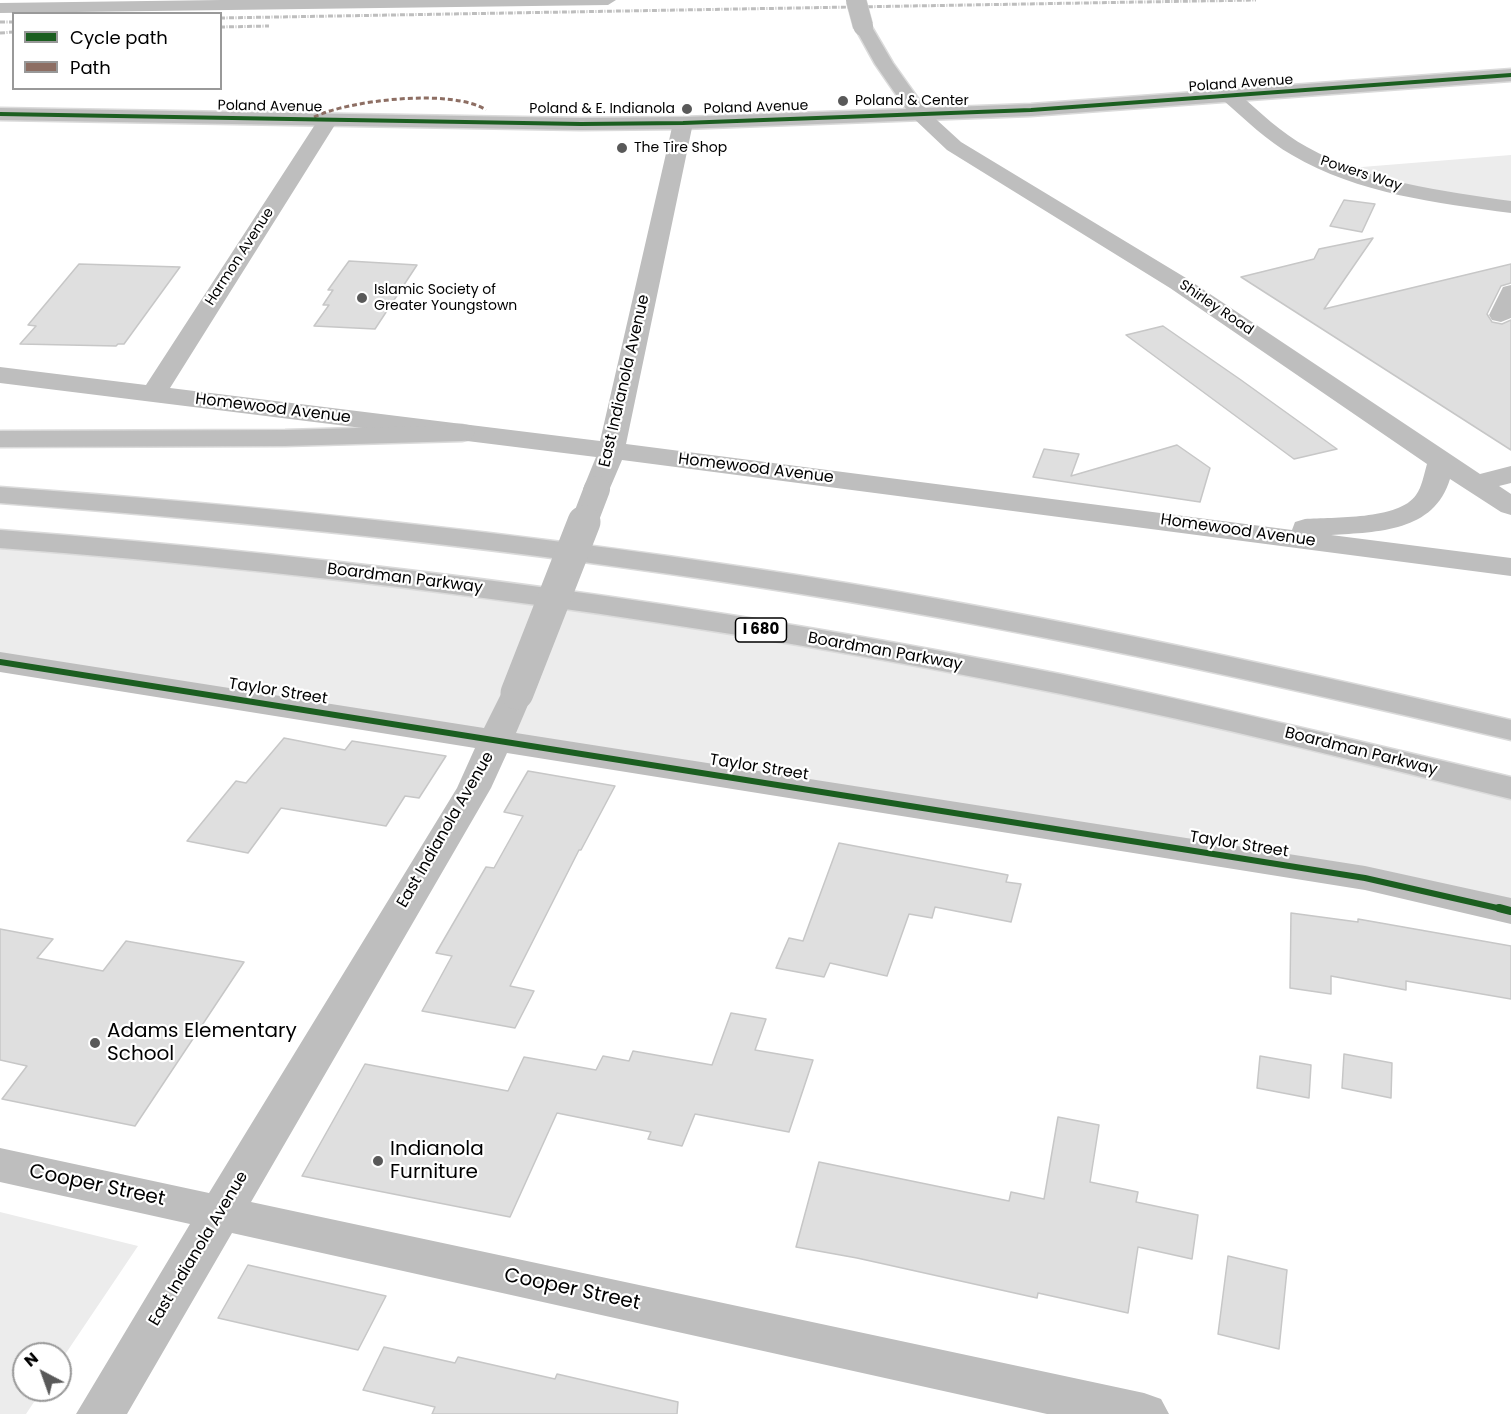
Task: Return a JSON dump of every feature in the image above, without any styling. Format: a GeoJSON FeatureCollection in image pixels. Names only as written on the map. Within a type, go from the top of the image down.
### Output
{"type":"FeatureCollection","features":[{"type":"Feature","properties":{"kind":"main road"},"geometry":{"type":"LineString","coordinates":[[0,8],[608,0]]}},
{"type":"Feature","properties":{"kind":"main road","name":"Shirley Road"},"geometry":{"type":"LineString","coordinates":[[856,0],[863,26],[884,64],[919,114],[954,146],[1178,283],[1442,462],[1511,506]]}},
{"type":"Feature","properties":{"kind":"main road","name":"Poland Avenue"},"geometry":{"type":"LineString","coordinates":[[0,114],[683,123],[919,114],[1231,97],[1511,75]]}},
{"type":"Feature","properties":{"kind":"main road","name":"Powers Way"},"geometry":{"type":"LineString","coordinates":[[1231,97],[1290,145],[1337,168],[1408,190],[1511,207]]}},
{"type":"Feature","properties":{"kind":"main road","name":"Harmon Avenue"},"geometry":{"type":"LineString","coordinates":[[153,394],[328,120]]}},
{"type":"Feature","properties":{"kind":"main road","name":"East Indianola Avenue"},"geometry":{"type":"LineString","coordinates":[[101,1414],[474,788],[497,740],[611,452],[683,123]]}},
{"type":"Feature","properties":{"kind":"main road"},"geometry":{"type":"LineString","coordinates":[[1501,315],[1511,292]]}},
{"type":"Feature","properties":{"kind":"main road","name":"Homewood Avenue"},"geometry":{"type":"LineString","coordinates":[[0,375],[1252,532],[1351,548],[1511,567]]}},
{"type":"Feature","properties":{"kind":"main road"},"geometry":{"type":"LineString","coordinates":[[0,439],[285,438],[462,434]]}},
{"type":"Feature","properties":{"kind":"main road"},"geometry":{"type":"LineString","coordinates":[[1252,532],[1370,523],[1399,516],[1417,509],[1428,500],[1442,462]]}},
{"type":"Feature","properties":{"kind":"main road"},"geometry":{"type":"LineString","coordinates":[[1476,484],[1511,474]]}},
{"type":"Feature","properties":{"kind":"main road"},"geometry":{"type":"LineString","coordinates":[[0,495],[213,510],[362,525],[665,563],[879,597],[1081,634],[1369,696],[1511,730]]}},
{"type":"Feature","properties":{"kind":"main road","name":"Boardman Parkway"},"geometry":{"type":"LineString","coordinates":[[0,539],[335,569],[718,622],[1074,687],[1240,723],[1511,788]]}},
{"type":"Feature","properties":{"kind":"main road","name":"Taylor Street"},"geometry":{"type":"LineString","coordinates":[[0,662],[1365,878],[1511,911]]}},
{"type":"Feature","properties":{"kind":"main road","name":"Cooper Street"},"geometry":{"type":"LineString","coordinates":[[0,1165],[1144,1414]]}},
{"type":"Feature","properties":{"kind":"shaded area"},"geometry":{"type":"Polygon","coordinates":[[[1511,155],[1511,207],[1337,169],[1511,155]]]}},
{"type":"Feature","properties":{"kind":"shaded area"},"geometry":{"type":"Polygon","coordinates":[[[0,539],[718,622],[1511,788],[1511,911],[0,662],[0,539]]]}},
{"type":"Feature","properties":{"kind":"shaded area"},"geometry":{"type":"Polygon","coordinates":[[[0,1212],[138,1246],[72,1344],[72,1342],[12,1342],[12,1402],[34,1402],[26,1414],[0,1414],[0,1212]]]}},
{"type":"Feature","properties":{"kind":"building"},"geometry":{"type":"Polygon","coordinates":[[[1344,200],[1375,204],[1362,232],[1330,226],[1344,200]]]}},
{"type":"Feature","properties":{"kind":"building"},"geometry":{"type":"Polygon","coordinates":[[[1373,238],[1324,309],[1511,264],[1511,283],[1501,286],[1487,314],[1492,322],[1502,324],[1511,320],[1511,450],[1241,277],[1314,259],[1319,249],[1373,238]]]}},
{"type":"Feature","properties":{"kind":"building","name":"Islamic Society of Greater Youngstown"},"geometry":{"type":"Polygon","coordinates":[[[349,261],[417,265],[375,329],[314,326],[329,305],[323,305],[333,290],[328,290],[349,261]]]}},
{"type":"Feature","properties":{"kind":"building"},"geometry":{"type":"Polygon","coordinates":[[[79,264],[180,267],[124,344],[116,346],[20,344],[36,326],[28,325],[79,264]]]}},
{"type":"Feature","properties":{"kind":"building"},"geometry":{"type":"Polygon","coordinates":[[[1163,326],[1337,449],[1294,459],[1126,335],[1163,326]]]}},
{"type":"Feature","properties":{"kind":"building"},"geometry":{"type":"Polygon","coordinates":[[[1177,445],[1210,468],[1200,502],[1033,477],[1044,449],[1079,454],[1071,476],[1177,445]]]}},
{"type":"Feature","properties":{"kind":"building"},"geometry":{"type":"Polygon","coordinates":[[[284,738],[345,750],[352,741],[446,756],[419,798],[405,796],[386,826],[281,808],[248,853],[187,841],[236,781],[246,783],[284,738]]]}},
{"type":"Feature","properties":{"kind":"building"},"geometry":{"type":"Polygon","coordinates":[[[528,771],[615,786],[579,850],[510,986],[534,991],[515,1028],[422,1011],[452,956],[436,953],[486,867],[494,868],[523,816],[504,812],[528,771]]]}},
{"type":"Feature","properties":{"kind":"building"},"geometry":{"type":"Polygon","coordinates":[[[839,843],[1008,875],[1006,882],[1021,884],[1011,922],[935,907],[932,918],[909,914],[887,976],[830,963],[824,977],[776,968],[789,938],[803,941],[839,843]]]}},
{"type":"Feature","properties":{"kind":"building"},"geometry":{"type":"Polygon","coordinates":[[[1291,913],[1358,922],[1358,919],[1511,946],[1511,999],[1406,981],[1406,990],[1331,976],[1331,994],[1290,988],[1291,913]]]}},
{"type":"Feature","properties":{"kind":"building","name":"Adams Elementary School"},"geometry":{"type":"Polygon","coordinates":[[[0,929],[53,939],[37,958],[103,971],[126,941],[244,962],[135,1126],[2,1099],[27,1066],[0,1060],[0,929]]]}},
{"type":"Feature","properties":{"kind":"building"},"geometry":{"type":"Polygon","coordinates":[[[731,1013],[766,1019],[755,1050],[813,1060],[789,1132],[695,1114],[682,1146],[648,1139],[651,1132],[557,1113],[510,1217],[302,1176],[365,1064],[508,1091],[524,1057],[596,1070],[603,1056],[629,1061],[633,1051],[712,1065],[731,1013]]]}},
{"type":"Feature","properties":{"kind":"building"},"geometry":{"type":"Polygon","coordinates":[[[1344,1054],[1392,1063],[1391,1098],[1342,1088],[1344,1054]]]}},
{"type":"Feature","properties":{"kind":"building"},"geometry":{"type":"Polygon","coordinates":[[[1260,1056],[1311,1065],[1309,1098],[1257,1088],[1260,1056]]]}},
{"type":"Feature","properties":{"kind":"building"},"geometry":{"type":"Polygon","coordinates":[[[1058,1117],[1099,1125],[1090,1182],[1138,1192],[1136,1202],[1198,1215],[1192,1259],[1138,1247],[1128,1313],[1038,1293],[1037,1298],[857,1258],[796,1247],[819,1162],[1009,1201],[1011,1192],[1044,1199],[1058,1117]]]}},
{"type":"Feature","properties":{"kind":"building"},"geometry":{"type":"Polygon","coordinates":[[[1228,1256],[1287,1270],[1279,1349],[1218,1334],[1228,1256]]]}},
{"type":"Feature","properties":{"kind":"building"},"geometry":{"type":"Polygon","coordinates":[[[248,1265],[386,1296],[358,1350],[218,1318],[248,1265]]]}},
{"type":"Feature","properties":{"kind":"building"},"geometry":{"type":"Polygon","coordinates":[[[384,1347],[455,1363],[458,1357],[555,1379],[557,1374],[678,1402],[677,1414],[432,1414],[435,1407],[363,1390],[384,1347]]]}},
{"type":"Feature","properties":{"kind":"railway"},"geometry":{"type":"LineString","coordinates":[[222,18],[1256,0]]}},
{"type":"Feature","properties":{"kind":"railway"},"geometry":{"type":"LineString","coordinates":[[0,22],[12,22]]}},
{"type":"Feature","properties":{"kind":"railway"},"geometry":{"type":"LineString","coordinates":[[222,27],[269,26]]}},
{"type":"Feature","properties":{"kind":"railway"},"geometry":{"type":"LineString","coordinates":[[0,33],[12,32]]}},
{"type":"Feature","properties":{"kind":"marked path"},"geometry":{"type":"LineString","coordinates":[[314,117],[345,106],[419,99],[461,100],[477,104],[486,110]]}},
{"type":"Feature","properties":{"kind":"cycle path"},"geometry":{"type":"LineString","coordinates":[[0,114],[581,124],[683,123],[1031,110],[1511,75]]}},
{"type":"Feature","properties":{"kind":"cycle path"},"geometry":{"type":"LineString","coordinates":[[0,662],[1365,878],[1511,911]]}},
{"type":"Feature","properties":{"kind":"place","name":"Poland & Center"},"geometry":{"type":"Point","coordinates":[843,101]}},
{"type":"Feature","properties":{"kind":"place","name":"Poland & E. Indianola"},"geometry":{"type":"Point","coordinates":[687,109]}},
{"type":"Feature","properties":{"kind":"place","name":"The Tire Shop"},"geometry":{"type":"Point","coordinates":[622,148]}},
{"type":"Feature","properties":{"kind":"place","name":"Islamic Society of Greater Youngstown"},"geometry":{"type":"Point","coordinates":[362,298]}},
{"type":"Feature","properties":{"kind":"place","name":"Adams Elementary School"},"geometry":{"type":"Point","coordinates":[95,1043]}},
{"type":"Feature","properties":{"kind":"place","name":"Indianola Furniture"},"geometry":{"type":"Point","coordinates":[378,1161]}}]}
